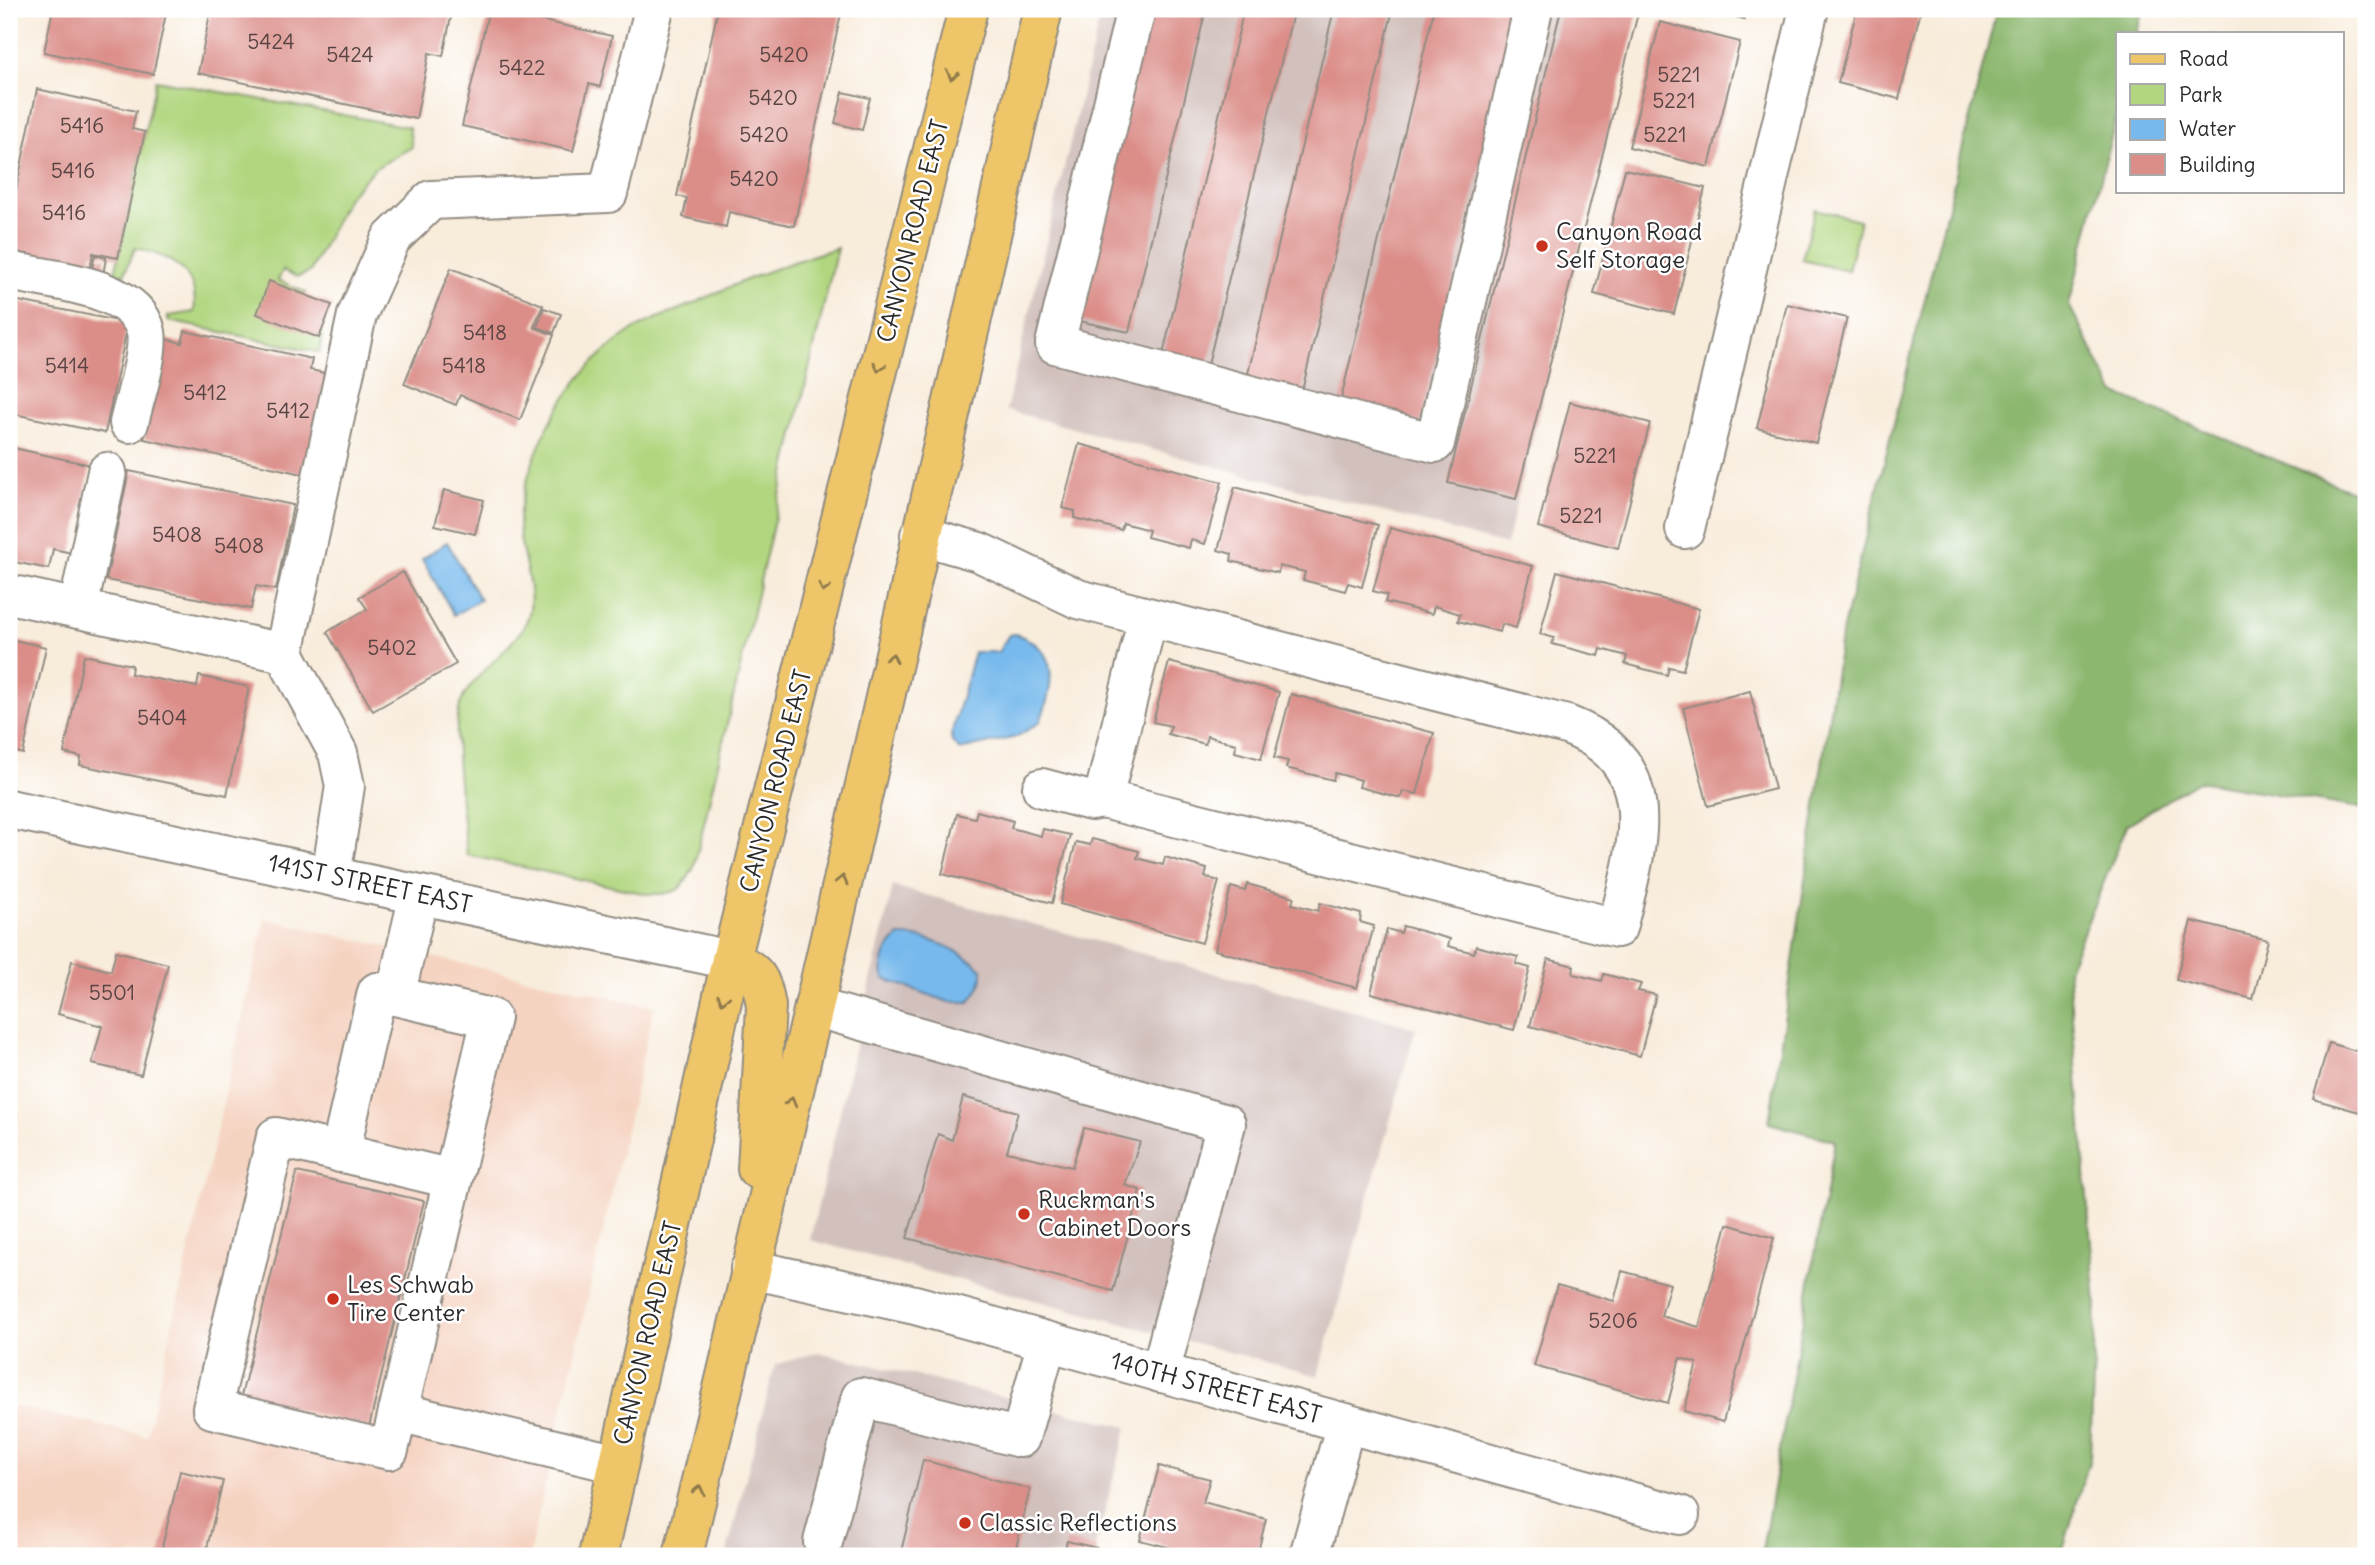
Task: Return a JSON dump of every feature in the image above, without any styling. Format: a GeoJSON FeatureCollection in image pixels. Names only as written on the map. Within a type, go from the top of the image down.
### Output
{"type":"FeatureCollection","features":[{"type":"Feature","properties":{"kind":"main road","name":"CANYON ROAD EAST"},"geometry":{"type":"LineString","coordinates":[[597,1556],[732,960],[968,9]]}},
{"type":"Feature","properties":{"kind":"main road"},"geometry":{"type":"LineString","coordinates":[[684,1556],[814,1007],[920,535],[1043,9]]}},
{"type":"Feature","properties":{"kind":"main road"},"geometry":{"type":"LineString","coordinates":[[732,960],[751,968],[763,982],[766,1006],[750,1269]]}},
{"type":"Feature","properties":{"kind":"street"},"geometry":{"type":"LineString","coordinates":[[331,876],[345,786],[338,753],[284,653],[357,315],[391,239],[431,200],[608,193],[654,9]]}},
{"type":"Feature","properties":{"kind":"street"},"geometry":{"type":"LineString","coordinates":[[1136,9],[1055,344],[1435,443],[1533,9]]}},
{"type":"Feature","properties":{"kind":"street"},"geometry":{"type":"LineString","coordinates":[[1685,529],[1809,9]]}},
{"type":"Feature","properties":{"kind":"street"},"geometry":{"type":"LineString","coordinates":[[9,271],[115,296],[130,305],[140,317],[146,334],[129,423]]}},
{"type":"Feature","properties":{"kind":"street"},"geometry":{"type":"LineString","coordinates":[[78,608],[107,472]]}},
{"type":"Feature","properties":{"kind":"street"},"geometry":{"type":"LineString","coordinates":[[920,535],[979,552],[1078,599],[1554,722],[1595,736],[1628,772],[1639,818],[1638,842],[1617,928],[1103,799],[1091,801],[1042,788]]}},
{"type":"Feature","properties":{"kind":"street"},"geometry":{"type":"LineString","coordinates":[[9,594],[284,653]]}},
{"type":"Feature","properties":{"kind":"street"},"geometry":{"type":"LineString","coordinates":[[1103,799],[1149,618]]}},
{"type":"Feature","properties":{"kind":"street","name":"141ST STREET EAST"},"geometry":{"type":"LineString","coordinates":[[9,809],[732,960]]}},
{"type":"Feature","properties":{"kind":"street"},"geometry":{"type":"LineString","coordinates":[[396,996],[419,895]]}},
{"type":"Feature","properties":{"kind":"street"},"geometry":{"type":"LineString","coordinates":[[340,1153],[377,992],[491,1018],[389,1450],[212,1409],[276,1137],[340,1153],[452,1178]]}},
{"type":"Feature","properties":{"kind":"street"},"geometry":{"type":"LineString","coordinates":[[814,1007],[1226,1124],[1160,1373]]}},
{"type":"Feature","properties":{"kind":"street","name":"140TH STREET EAST"},"geometry":{"type":"LineString","coordinates":[[750,1269],[915,1305],[1680,1515]]}},
{"type":"Feature","properties":{"kind":"street"},"geometry":{"type":"LineString","coordinates":[[823,1542],[861,1397],[1020,1438],[1047,1342]]}},
{"type":"Feature","properties":{"kind":"street"},"geometry":{"type":"LineString","coordinates":[[398,1412],[618,1464]]}},
{"type":"Feature","properties":{"kind":"street"},"geometry":{"type":"LineString","coordinates":[[1308,1556],[1346,1423]]}},
{"type":"Feature","properties":{"kind":"shaded area","name":"Canyon Road Self Storage"},"geometry":{"type":"Polygon","coordinates":[[[1102,9],[1639,9],[1506,545],[1006,410],[1102,9]]]}},
{"type":"Feature","properties":{"kind":"shaded area"},"geometry":{"type":"Polygon","coordinates":[[[893,886],[1416,1028],[1318,1376],[810,1240],[893,886]]]}},
{"type":"Feature","properties":{"kind":"shaded area"},"geometry":{"type":"Polygon","coordinates":[[[265,919],[654,1007],[529,1556],[9,1556],[9,1405],[147,1436],[265,919]]]}},
{"type":"Feature","properties":{"kind":"shaded area"},"geometry":{"type":"Polygon","coordinates":[[[818,1352],[1127,1427],[1093,1556],[726,1556],[775,1365],[818,1352]]]}},
{"type":"Feature","properties":{"kind":"green space"},"geometry":{"type":"Polygon","coordinates":[[[1997,9],[2143,9],[2137,32],[2116,32],[2116,119],[2069,305],[2114,393],[2366,497],[2366,809],[2198,781],[2127,825],[2068,970],[2096,1303],[2090,1458],[2061,1556],[1761,1556],[1835,1141],[1769,1123],[1841,636],[1997,9]]]}},
{"type":"Feature","properties":{"kind":"green space"},"geometry":{"type":"Polygon","coordinates":[[[156,80],[409,127],[412,147],[374,169],[348,197],[310,272],[297,277],[283,270],[278,280],[306,293],[304,296],[323,335],[319,352],[168,321],[168,316],[194,312],[192,286],[180,268],[148,251],[135,248],[124,275],[115,273],[156,80]]]}},
{"type":"Feature","properties":{"kind":"green space"},"geometry":{"type":"Polygon","coordinates":[[[1815,209],[1860,220],[1848,271],[1802,260],[1815,209]]]}},
{"type":"Feature","properties":{"kind":"green space"},"geometry":{"type":"Polygon","coordinates":[[[837,248],[694,867],[689,876],[676,890],[647,894],[467,855],[457,751],[459,711],[469,688],[514,640],[527,620],[531,595],[520,539],[520,511],[533,461],[555,414],[585,372],[603,353],[631,331],[750,278],[837,248]]]}},
{"type":"Feature","properties":{"kind":"water"},"geometry":{"type":"Polygon","coordinates":[[[447,542],[480,600],[454,615],[422,559],[447,542]]]}},
{"type":"Feature","properties":{"kind":"water"},"geometry":{"type":"Polygon","coordinates":[[[1015,634],[1030,640],[1047,658],[1051,681],[1040,722],[1016,737],[960,750],[952,742],[951,735],[974,652],[998,652],[1009,635],[1015,634]]]}},
{"type":"Feature","properties":{"kind":"water"},"geometry":{"type":"Polygon","coordinates":[[[899,936],[921,938],[943,945],[982,969],[979,987],[969,1002],[949,1002],[884,979],[882,967],[885,956],[899,936]]]}},
{"type":"Feature","properties":{"kind":"building"},"geometry":{"type":"Polygon","coordinates":[[[53,9],[167,9],[153,74],[44,52],[53,9]]]}},
{"type":"Feature","properties":{"kind":"building"},"geometry":{"type":"Polygon","coordinates":[[[211,9],[437,9],[452,12],[443,56],[429,53],[416,119],[198,73],[211,9]]]}},
{"type":"Feature","properties":{"kind":"building"},"geometry":{"type":"Polygon","coordinates":[[[489,9],[612,36],[600,87],[589,84],[573,151],[462,126],[489,9]]]}},
{"type":"Feature","properties":{"kind":"building"},"geometry":{"type":"Polygon","coordinates":[[[718,9],[819,9],[841,14],[794,226],[729,212],[726,227],[683,217],[687,198],[677,196],[718,9]]]}},
{"type":"Feature","properties":{"kind":"building"},"geometry":{"type":"Polygon","coordinates":[[[1148,9],[1206,9],[1129,332],[1075,320],[1148,9]]]}},
{"type":"Feature","properties":{"kind":"building"},"geometry":{"type":"Polygon","coordinates":[[[1244,9],[1294,9],[1206,373],[1161,363],[1244,9]]]}},
{"type":"Feature","properties":{"kind":"building"},"geometry":{"type":"Polygon","coordinates":[[[1334,9],[1393,9],[1301,395],[1246,382],[1334,9]]]}},
{"type":"Feature","properties":{"kind":"building"},"geometry":{"type":"Polygon","coordinates":[[[1434,9],[1517,9],[1420,422],[1340,403],[1434,9]]]}},
{"type":"Feature","properties":{"kind":"building","name":"Canyon Road Self Storage"},"geometry":{"type":"Polygon","coordinates":[[[1561,9],[1639,9],[1516,499],[1448,483],[1561,9]]]}},
{"type":"Feature","properties":{"kind":"building"},"geometry":{"type":"Polygon","coordinates":[[[1706,9],[1746,9],[1744,19],[1706,9]]]}},
{"type":"Feature","properties":{"kind":"building"},"geometry":{"type":"Polygon","coordinates":[[[1857,9],[1921,9],[1899,99],[1838,83],[1857,9]]]}},
{"type":"Feature","properties":{"kind":"building"},"geometry":{"type":"Polygon","coordinates":[[[1660,22],[1740,42],[1709,167],[1629,147],[1660,22]]]}},
{"type":"Feature","properties":{"kind":"building"},"geometry":{"type":"Polygon","coordinates":[[[37,89],[136,111],[132,129],[145,132],[118,258],[93,253],[89,273],[9,256],[9,224],[37,89]]]}},
{"type":"Feature","properties":{"kind":"building"},"geometry":{"type":"Polygon","coordinates":[[[843,92],[870,98],[862,130],[835,123],[843,92]]]}},
{"type":"Feature","properties":{"kind":"building"},"geometry":{"type":"Polygon","coordinates":[[[1625,169],[1705,188],[1674,314],[1594,294],[1625,169]]]}},
{"type":"Feature","properties":{"kind":"building"},"geometry":{"type":"Polygon","coordinates":[[[95,255],[106,258],[103,275],[91,272],[95,255]]]}},
{"type":"Feature","properties":{"kind":"building"},"geometry":{"type":"Polygon","coordinates":[[[451,268],[543,305],[534,327],[554,335],[520,420],[460,395],[456,405],[404,384],[451,268]]]}},
{"type":"Feature","properties":{"kind":"building"},"geometry":{"type":"Polygon","coordinates":[[[269,281],[332,305],[319,338],[257,314],[269,281]]]}},
{"type":"Feature","properties":{"kind":"building"},"geometry":{"type":"Polygon","coordinates":[[[9,299],[128,323],[105,433],[9,413],[9,299]]]}},
{"type":"Feature","properties":{"kind":"building"},"geometry":{"type":"Polygon","coordinates":[[[1787,304],[1847,318],[1816,443],[1757,428],[1787,304]]]}},
{"type":"Feature","properties":{"kind":"building"},"geometry":{"type":"Polygon","coordinates":[[[544,308],[561,314],[554,333],[537,327],[544,308]]]}},
{"type":"Feature","properties":{"kind":"building"},"geometry":{"type":"Polygon","coordinates":[[[185,331],[312,359],[310,370],[329,374],[307,475],[144,439],[166,339],[182,343],[185,331]]]}},
{"type":"Feature","properties":{"kind":"building"},"geometry":{"type":"Polygon","coordinates":[[[1570,402],[1650,423],[1618,548],[1538,527],[1570,402]]]}},
{"type":"Feature","properties":{"kind":"building"},"geometry":{"type":"Polygon","coordinates":[[[1079,444],[1222,482],[1205,544],[1191,540],[1189,548],[1147,537],[1149,530],[1123,523],[1121,530],[1074,518],[1075,511],[1062,508],[1079,444]]]}},
{"type":"Feature","properties":{"kind":"building"},"geometry":{"type":"Polygon","coordinates":[[[9,447],[91,465],[72,553],[53,549],[49,569],[9,561],[9,447]]]}},
{"type":"Feature","properties":{"kind":"building"},"geometry":{"type":"Polygon","coordinates":[[[129,471],[293,505],[276,590],[256,586],[251,609],[106,580],[129,471]]]}},
{"type":"Feature","properties":{"kind":"building"},"geometry":{"type":"Polygon","coordinates":[[[1235,487],[1378,525],[1362,587],[1348,583],[1345,591],[1303,580],[1305,572],[1279,566],[1278,573],[1231,561],[1232,554],[1218,550],[1235,487]]]}},
{"type":"Feature","properties":{"kind":"building"},"geometry":{"type":"Polygon","coordinates":[[[444,490],[484,500],[475,534],[435,525],[444,490]]]}},
{"type":"Feature","properties":{"kind":"building"},"geometry":{"type":"Polygon","coordinates":[[[1390,528],[1533,566],[1516,628],[1502,624],[1500,632],[1458,621],[1460,614],[1434,606],[1432,614],[1385,602],[1387,595],[1373,591],[1390,528]]]}},
{"type":"Feature","properties":{"kind":"building"},"geometry":{"type":"Polygon","coordinates":[[[1557,571],[1699,609],[1683,670],[1669,667],[1667,675],[1625,664],[1627,656],[1601,649],[1599,656],[1552,644],[1554,638],[1540,634],[1557,571]]]}},
{"type":"Feature","properties":{"kind":"building"},"geometry":{"type":"Polygon","coordinates":[[[403,572],[456,664],[373,711],[327,632],[367,609],[359,597],[403,572]]]}},
{"type":"Feature","properties":{"kind":"building"},"geometry":{"type":"Polygon","coordinates":[[[9,639],[46,647],[23,754],[9,750],[9,639]]]}},
{"type":"Feature","properties":{"kind":"building"},"geometry":{"type":"Polygon","coordinates":[[[84,655],[132,665],[131,674],[197,687],[199,676],[249,687],[227,795],[80,765],[81,757],[64,753],[84,655]]]}},
{"type":"Feature","properties":{"kind":"building"},"geometry":{"type":"Polygon","coordinates":[[[1169,662],[1279,692],[1261,759],[1235,752],[1236,744],[1207,736],[1205,744],[1168,734],[1171,726],[1153,722],[1169,662]]]}},
{"type":"Feature","properties":{"kind":"building"},"geometry":{"type":"Polygon","coordinates":[[[1750,691],[1775,789],[1708,806],[1683,708],[1750,691]]]}},
{"type":"Feature","properties":{"kind":"building"},"geometry":{"type":"Polygon","coordinates":[[[1291,694],[1434,733],[1417,794],[1403,791],[1401,798],[1359,787],[1361,780],[1335,773],[1333,780],[1286,768],[1288,761],[1274,758],[1291,694]]]}},
{"type":"Feature","properties":{"kind":"building"},"geometry":{"type":"Polygon","coordinates":[[[977,811],[1013,821],[1011,828],[1041,836],[1043,829],[1070,835],[1052,903],[942,874],[957,814],[975,818],[977,811]]]}},
{"type":"Feature","properties":{"kind":"building"},"geometry":{"type":"Polygon","coordinates":[[[1092,839],[1139,851],[1137,858],[1163,865],[1165,857],[1207,869],[1205,877],[1219,881],[1202,943],[1060,904],[1076,842],[1090,845],[1092,839]]]}},
{"type":"Feature","properties":{"kind":"building"},"geometry":{"type":"Polygon","coordinates":[[[1247,884],[1294,897],[1292,904],[1318,911],[1320,903],[1361,914],[1360,922],[1374,926],[1357,988],[1215,950],[1231,887],[1245,891],[1247,884]]]}},
{"type":"Feature","properties":{"kind":"building"},"geometry":{"type":"Polygon","coordinates":[[[2191,921],[2268,940],[2253,999],[2176,980],[2191,921]]]}},
{"type":"Feature","properties":{"kind":"building"},"geometry":{"type":"Polygon","coordinates":[[[1403,926],[1450,939],[1448,946],[1474,953],[1476,946],[1518,957],[1516,964],[1530,968],[1514,1030],[1371,993],[1387,929],[1401,933],[1403,926]]]}},
{"type":"Feature","properties":{"kind":"building"},"geometry":{"type":"Polygon","coordinates":[[[116,951],[168,964],[141,1075],[92,1064],[102,1026],[58,1014],[72,961],[111,971],[116,951]]]}},
{"type":"Feature","properties":{"kind":"building"},"geometry":{"type":"Polygon","coordinates":[[[1548,959],[1574,966],[1573,974],[1602,981],[1604,974],[1641,984],[1638,991],[1656,995],[1640,1056],[1530,1026],[1548,959]]]}},
{"type":"Feature","properties":{"kind":"building"},"geometry":{"type":"Polygon","coordinates":[[[2329,1043],[2366,1054],[2366,1108],[2363,1113],[2313,1099],[2329,1043]]]}},
{"type":"Feature","properties":{"kind":"building","name":"Ruckman's Cabinet Doors"},"geometry":{"type":"Polygon","coordinates":[[[963,1097],[1018,1112],[1007,1152],[1072,1167],[1084,1128],[1140,1142],[1125,1185],[1140,1190],[1113,1291],[907,1238],[938,1134],[952,1140],[963,1097]]]}},
{"type":"Feature","properties":{"kind":"building","name":"Les Schwab Tire Center"},"geometry":{"type":"Polygon","coordinates":[[[297,1172],[424,1201],[369,1427],[241,1396],[297,1172]]]}},
{"type":"Feature","properties":{"kind":"building"},"geometry":{"type":"Polygon","coordinates":[[[1727,1224],[1774,1238],[1723,1422],[1684,1411],[1697,1363],[1680,1358],[1668,1403],[1534,1366],[1557,1285],[1614,1301],[1622,1271],[1670,1284],[1661,1316],[1699,1327],[1727,1224]]]}},
{"type":"Feature","properties":{"kind":"building","name":"Classic Reflections"},"geometry":{"type":"Polygon","coordinates":[[[923,1460],[1030,1489],[1014,1556],[900,1556],[923,1460]]]}},
{"type":"Feature","properties":{"kind":"building"},"geometry":{"type":"Polygon","coordinates":[[[1159,1466],[1210,1479],[1203,1502],[1266,1519],[1257,1556],[1173,1556],[1175,1549],[1140,1540],[1159,1466]]]}},
{"type":"Feature","properties":{"kind":"building"},"geometry":{"type":"Polygon","coordinates":[[[180,1471],[223,1481],[206,1552],[218,1556],[160,1556],[180,1471]]]}},
{"type":"Feature","properties":{"kind":"building"},"geometry":{"type":"Polygon","coordinates":[[[1067,1541],[1097,1548],[1095,1556],[1063,1556],[1067,1541]]]}},
{"type":"Feature","properties":{"kind":"place","name":"Canyon Road Self Storage"},"geometry":{"type":"Point","coordinates":[1542,246]}},
{"type":"Feature","properties":{"kind":"place","name":"Ruckman's Cabinet Doors"},"geometry":{"type":"Point","coordinates":[1024,1214]}},
{"type":"Feature","properties":{"kind":"place","name":"Les Schwab Tire Center"},"geometry":{"type":"Point","coordinates":[333,1299]}},
{"type":"Feature","properties":{"kind":"place","name":"Classic Reflections"},"geometry":{"type":"Point","coordinates":[965,1523]}}]}
